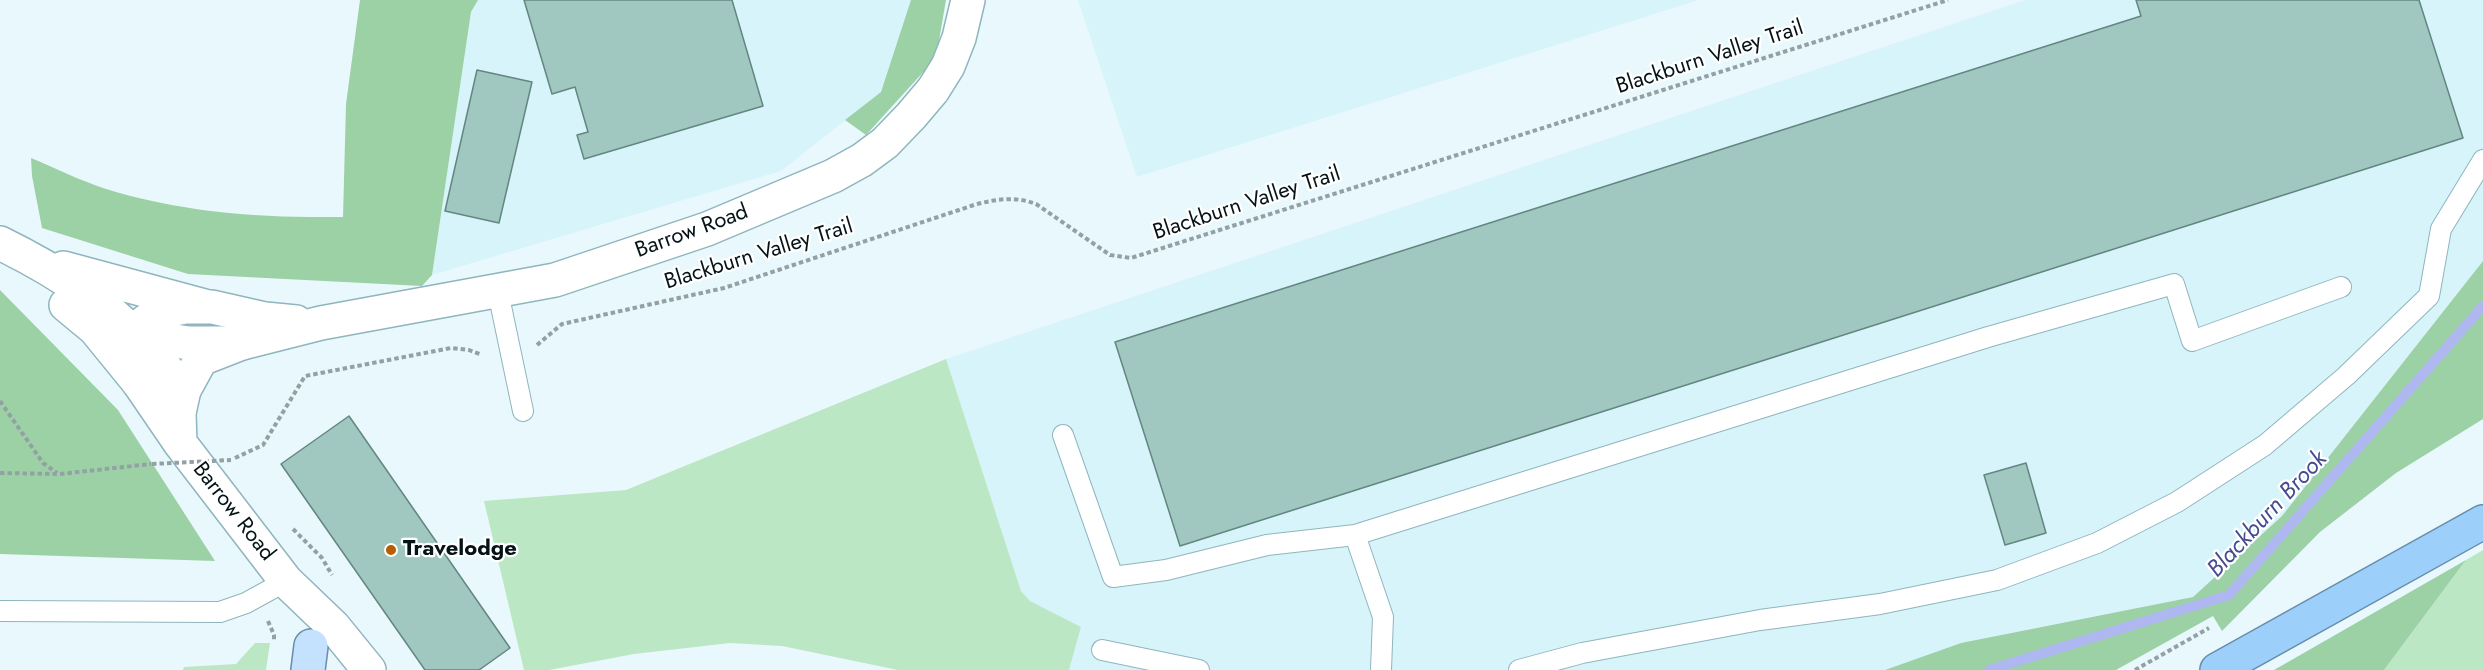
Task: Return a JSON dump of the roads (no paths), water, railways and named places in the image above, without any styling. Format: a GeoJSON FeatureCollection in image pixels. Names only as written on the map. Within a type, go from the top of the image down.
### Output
{"type":"FeatureCollection","features":[{"type":"Feature","properties":{"kind":"highway"},"geometry":{"type":"LineString","coordinates":[[2217,670],[2483,522]]}},
{"type":"Feature","properties":{"kind":"street","name":"Barrow Road"},"geometry":{"type":"LineString","coordinates":[[180,443],[179,413],[184,390],[201,359],[242,343],[321,323],[555,280],[707,229],[833,176],[862,160],[885,142],[933,90],[948,66],[959,38],[968,0]]}},
{"type":"Feature","properties":{"kind":"street"},"geometry":{"type":"LineString","coordinates":[[0,243],[35,260],[88,295],[136,336],[184,390]]}},
{"type":"Feature","properties":{"kind":"street"},"geometry":{"type":"LineString","coordinates":[[35,260],[212,308]]}},
{"type":"Feature","properties":{"kind":"street"},"geometry":{"type":"LineString","coordinates":[[35,260],[53,294],[95,329],[139,382]]}},
{"type":"Feature","properties":{"kind":"street","name":"Barrow Road"},"geometry":{"type":"LineString","coordinates":[[321,323],[265,319],[212,308],[185,307],[159,312],[145,322],[136,336],[134,358],[139,382],[180,443],[286,581],[334,627],[369,670]]}},
{"type":"Feature","properties":{"kind":"street"},"geometry":{"type":"LineString","coordinates":[[95,329],[189,343],[242,343]]}},
{"type":"Feature","properties":{"kind":"street","name":"Barrow Road"},"geometry":{"type":"LineString","coordinates":[[286,581],[313,662]]}},
{"type":"Feature","properties":{"kind":"lane"},"geometry":{"type":"LineString","coordinates":[[1519,670],[1582,653],[1760,620],[1880,604],[1997,580],[2097,543],[2177,502],[2265,445],[2346,376],[2429,296],[2441,229],[2483,160]]}},
{"type":"Feature","properties":{"kind":"lane"},"geometry":{"type":"LineString","coordinates":[[1063,435],[1113,577],[1166,570],[1267,545],[1355,536],[1988,337],[2174,284],[2192,341],[2341,287]]}},
{"type":"Feature","properties":{"kind":"lane"},"geometry":{"type":"LineString","coordinates":[[498,292],[523,411]]}},
{"type":"Feature","properties":{"kind":"lane"},"geometry":{"type":"LineString","coordinates":[[1355,536],[1383,617],[1381,670]]}},
{"type":"Feature","properties":{"kind":"lane"},"geometry":{"type":"LineString","coordinates":[[0,611],[220,612],[246,603],[286,581]]}},
{"type":"Feature","properties":{"kind":"lane"},"geometry":{"type":"LineString","coordinates":[[1102,650],[1199,670]]}},
{"type":"Feature","properties":{"kind":"waterway","name":"Blackburn Brook"},"geometry":{"type":"LineString","coordinates":[[1989,670],[2229,595],[2483,306]]}},
{"type":"Feature","properties":{"kind":"place","name":"Travelodge"},"geometry":{"type":"Point","coordinates":[391,550]}}]}
